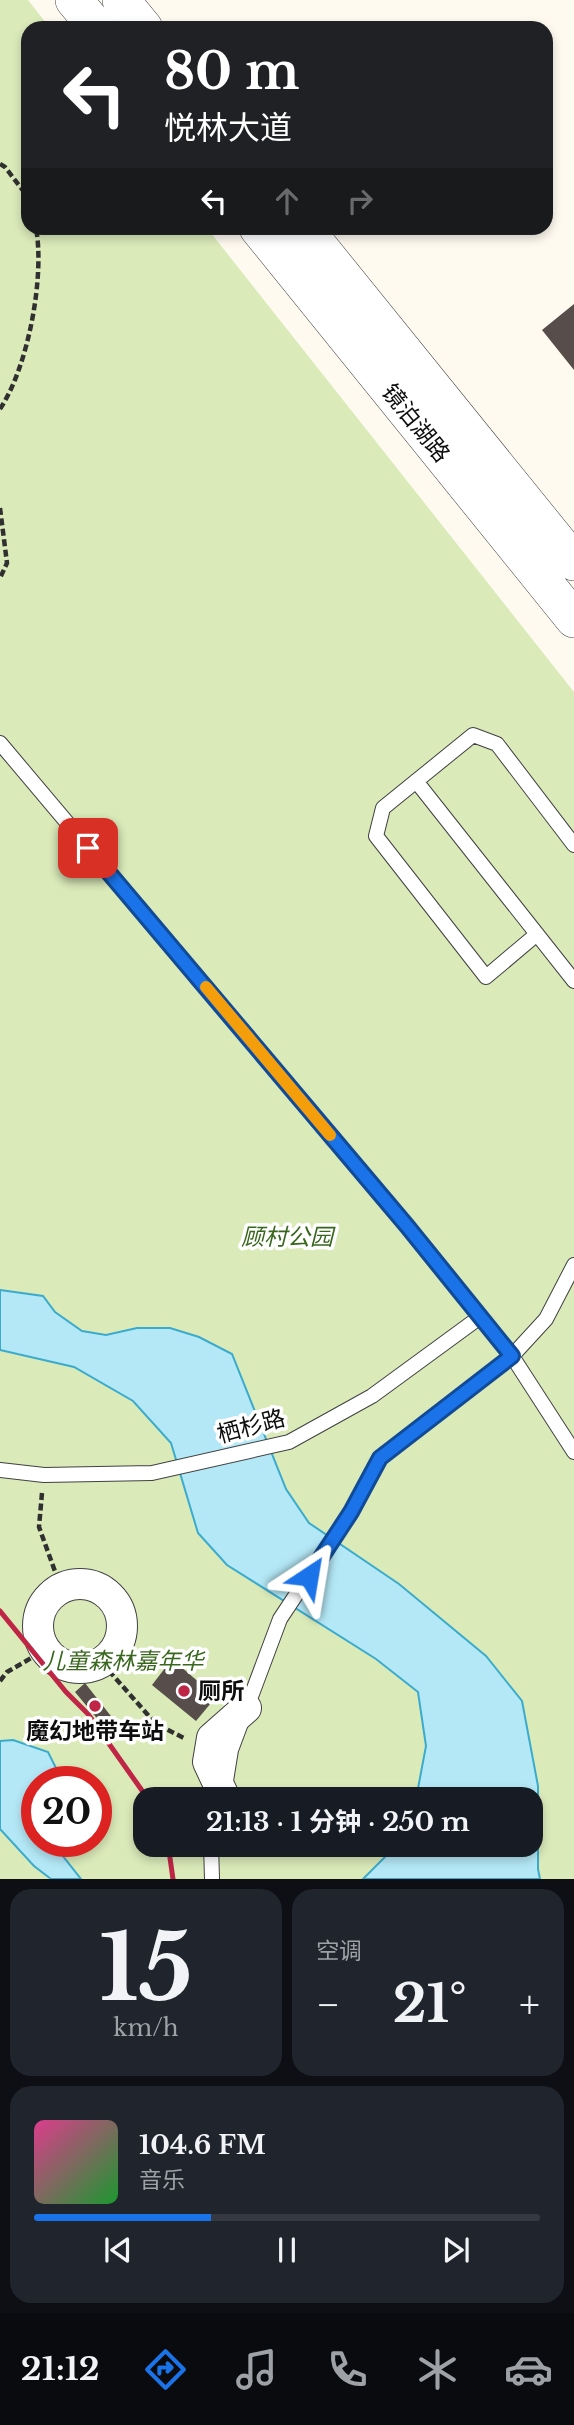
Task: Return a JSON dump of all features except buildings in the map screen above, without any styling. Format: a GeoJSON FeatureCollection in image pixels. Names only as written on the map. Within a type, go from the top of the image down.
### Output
{"type":"FeatureCollection","features":[{"type":"Feature","properties":{"kind":"street"},"geometry":{"type":"LineString","coordinates":[[74,0],[91,21]]}},
{"type":"Feature","properties":{"kind":"street"},"geometry":{"type":"LineString","coordinates":[[121,0],[138,21]]}},
{"type":"Feature","properties":{"kind":"street","name":"镜泊湖路"},"geometry":{"type":"LineString","coordinates":[[264,235],[574,619]]}},
{"type":"Feature","properties":{"kind":"street","name":"镜泊湖路"},"geometry":{"type":"LineString","coordinates":[[310,235],[574,562]]}},
{"type":"Feature","properties":{"kind":"street"},"geometry":{"type":"LineString","coordinates":[[74,1584],[87,1584],[112,1597],[123,1622],[122,1636],[117,1649],[102,1663],[82,1669],[67,1667],[55,1661],[45,1650],[39,1637],[40,1616],[49,1597],[61,1588],[74,1584]]}},
{"type":"Feature","properties":{"kind":"street"},"geometry":{"type":"LineString","coordinates":[[219,1787],[208,1762],[212,1738],[246,1708]]}},
{"type":"Feature","properties":{"kind":"lane"},"geometry":{"type":"LineString","coordinates":[[537,934],[486,977],[376,836],[383,808],[473,735],[497,744],[574,845]]}},
{"type":"Feature","properties":{"kind":"lane"},"geometry":{"type":"LineString","coordinates":[[0,743],[398,1216],[512,1356],[574,1452]]}},
{"type":"Feature","properties":{"kind":"lane"},"geometry":{"type":"LineString","coordinates":[[416,782],[574,981]]}},
{"type":"Feature","properties":{"kind":"lane"},"geometry":{"type":"LineString","coordinates":[[225,1787],[231,1750],[280,1619],[351,1512],[380,1458],[512,1356],[546,1319],[574,1265]]}},
{"type":"Feature","properties":{"kind":"lane","name":"栖杉路"},"geometry":{"type":"LineString","coordinates":[[0,1470],[44,1475],[152,1473],[289,1442],[372,1396],[480,1317]]}},
{"type":"Feature","properties":{"kind":"lane"},"geometry":{"type":"LineString","coordinates":[[211,1857],[212,1879]]}},
{"type":"Feature","properties":{"kind":"path"},"geometry":{"type":"LineString","coordinates":[[0,164],[21,188]]}},
{"type":"Feature","properties":{"kind":"path"},"geometry":{"type":"LineString","coordinates":[[0,410],[31,332],[39,245],[37,235]]}},
{"type":"Feature","properties":{"kind":"path"},"geometry":{"type":"LineString","coordinates":[[0,508],[7,563],[0,578]]}},
{"type":"Feature","properties":{"kind":"path"},"geometry":{"type":"LineString","coordinates":[[44,1475],[39,1527],[61,1588]]}},
{"type":"Feature","properties":{"kind":"path"},"geometry":{"type":"LineString","coordinates":[[0,1681],[7,1672],[45,1650]]}},
{"type":"Feature","properties":{"kind":"path"},"geometry":{"type":"LineString","coordinates":[[102,1663],[156,1724],[192,1742],[212,1738]]}},
{"type":"Feature","properties":{"kind":"green space","name":"顾村公园"},"geometry":{"type":"Polygon","coordinates":[[[0,0],[28,0],[44,21],[21,21],[21,235],[213,235],[574,692],[574,1879],[0,1879],[0,0]]]}},
{"type":"Feature","properties":{"kind":"water"},"geometry":{"type":"Polygon","coordinates":[[[0,1290],[43,1296],[55,1312],[82,1331],[106,1335],[137,1328],[170,1328],[199,1337],[232,1354],[286,1489],[309,1523],[399,1584],[486,1656],[522,1701],[538,1787],[418,1787],[426,1746],[418,1692],[376,1659],[227,1565],[198,1533],[171,1443],[133,1401],[74,1367],[0,1350],[0,1290]]]}},
{"type":"Feature","properties":{"kind":"water"},"geometry":{"type":"Polygon","coordinates":[[[13,1740],[48,1752],[55,1766],[21,1766],[21,1852],[0,1829],[0,1741],[13,1740]]]}},
{"type":"Feature","properties":{"kind":"water"},"geometry":{"type":"Polygon","coordinates":[[[26,1857],[64,1857],[81,1879],[51,1879],[26,1857]]]}},
{"type":"Feature","properties":{"kind":"water"},"geometry":{"type":"Polygon","coordinates":[[[385,1857],[538,1857],[540,1879],[363,1879],[385,1857]]]}},
{"type":"Feature","properties":{"kind":"railway"},"geometry":{"type":"LineString","coordinates":[[0,1611],[66,1692],[88,1714],[140,1787]]}},
{"type":"Feature","properties":{"kind":"railway"},"geometry":{"type":"LineString","coordinates":[[170,1857],[173,1879]]}},
{"type":"Feature","properties":{"kind":"slow traffic"},"geometry":{"type":"LineString","coordinates":[[206,987],[330,1135]]}},
{"type":"Feature","properties":{"kind":"place","name":"厕所"},"geometry":{"type":"Point","coordinates":[184,1691]}},
{"type":"Feature","properties":{"kind":"place","name":"魔幻地带车站"},"geometry":{"type":"Point","coordinates":[95,1706]}},
{"type":"Feature","properties":{"kind":"route"},"geometry":{"type":"LineString","coordinates":[[88,848],[407,1226],[512,1356],[380,1458],[351,1512],[309,1576]]}},
{"type":"Feature","properties":{"kind":"park label","name":"儿童森林嘉年华"},"geometry":{"type":"Point","coordinates":[123,1661]}}]}
